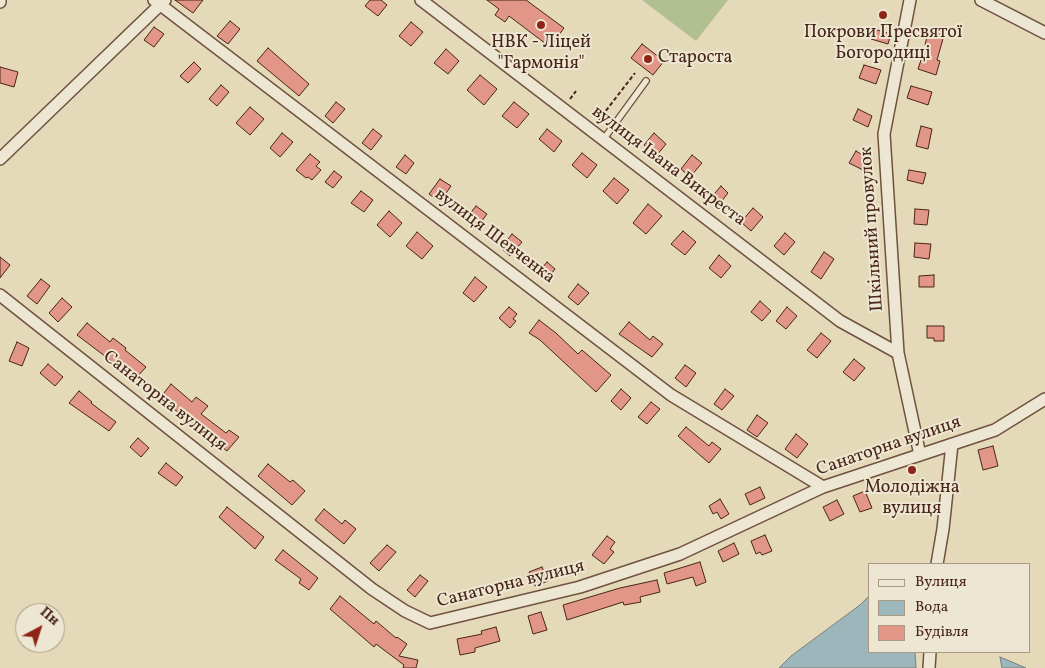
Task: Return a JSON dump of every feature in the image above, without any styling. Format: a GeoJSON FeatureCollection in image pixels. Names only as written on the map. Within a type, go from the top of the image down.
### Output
{"type":"FeatureCollection","features":[{"type":"Feature","properties":{"kind":"street","name":"вулиця Івана Викреста"},"geometry":{"type":"LineString","coordinates":[[421,0],[840,321],[898,353]]}},
{"type":"Feature","properties":{"kind":"street","name":"Шкільний провулок"},"geometry":{"type":"LineString","coordinates":[[910,0],[884,134],[898,353],[920,455]]}},
{"type":"Feature","properties":{"kind":"street"},"geometry":{"type":"LineString","coordinates":[[981,0],[1045,33]]}},
{"type":"Feature","properties":{"kind":"street"},"geometry":{"type":"LineString","coordinates":[[0,159],[160,2]]}},
{"type":"Feature","properties":{"kind":"street","name":"вулиця Шевченка"},"geometry":{"type":"LineString","coordinates":[[160,2],[671,395],[823,487]]}},
{"type":"Feature","properties":{"kind":"street","name":"Санаторна вулиця"},"geometry":{"type":"LineString","coordinates":[[0,295],[372,589],[405,611],[430,623],[580,587],[680,554],[823,487],[996,430],[1045,399]]}},
{"type":"Feature","properties":{"kind":"street"},"geometry":{"type":"LineString","coordinates":[[937,563],[943,529],[952,444]]}},
{"type":"Feature","properties":{"kind":"street"},"geometry":{"type":"LineString","coordinates":[[930,653],[930,668]]}},
{"type":"Feature","properties":{"kind":"lane"},"geometry":{"type":"LineString","coordinates":[[603,140],[646,81]]}},
{"type":"Feature","properties":{"kind":"path"},"geometry":{"type":"LineString","coordinates":[[592,131],[635,74]]}},
{"type":"Feature","properties":{"kind":"green space"},"geometry":{"type":"Polygon","coordinates":[[[642,0],[728,0],[696,41],[642,0]]]}},
{"type":"Feature","properties":{"kind":"water"},"geometry":{"type":"Polygon","coordinates":[[[868,597],[868,653],[915,653],[916,668],[779,668],[791,656],[868,597]]]}},
{"type":"Feature","properties":{"kind":"water"},"geometry":{"type":"Polygon","coordinates":[[[1000,657],[1026,668],[1002,668],[1000,657]]]}},
{"type":"Feature","properties":{"kind":"building"},"geometry":{"type":"Polygon","coordinates":[[[175,0],[203,0],[193,13],[175,0]]]}},
{"type":"Feature","properties":{"kind":"building"},"geometry":{"type":"Polygon","coordinates":[[[370,0],[381,0],[387,5],[378,16],[365,6],[370,0]]]}},
{"type":"Feature","properties":{"kind":"building"},"geometry":{"type":"Polygon","coordinates":[[[487,0],[526,0],[564,28],[550,47],[509,16],[505,22],[495,15],[499,9],[487,0]]]}},
{"type":"Feature","properties":{"kind":"building"},"geometry":{"type":"Polygon","coordinates":[[[230,21],[240,29],[228,44],[217,36],[230,21]]]}},
{"type":"Feature","properties":{"kind":"building"},"geometry":{"type":"Polygon","coordinates":[[[411,22],[423,32],[411,46],[399,36],[411,22]]]}},
{"type":"Feature","properties":{"kind":"building"},"geometry":{"type":"Polygon","coordinates":[[[154,27],[164,34],[154,47],[144,40],[154,27]]]}},
{"type":"Feature","properties":{"kind":"building"},"geometry":{"type":"Polygon","coordinates":[[[874,29],[891,34],[888,44],[871,39],[874,29]]]}},
{"type":"Feature","properties":{"kind":"building"},"geometry":{"type":"Polygon","coordinates":[[[928,32],[944,35],[937,60],[940,61],[936,75],[918,69],[928,32]]]}},
{"type":"Feature","properties":{"kind":"building"},"geometry":{"type":"Polygon","coordinates":[[[642,44],[664,61],[653,75],[631,58],[642,44]]]}},
{"type":"Feature","properties":{"kind":"building"},"geometry":{"type":"Polygon","coordinates":[[[268,48],[309,84],[299,96],[257,61],[268,48]]]}},
{"type":"Feature","properties":{"kind":"building"},"geometry":{"type":"Polygon","coordinates":[[[446,49],[459,61],[448,74],[434,63],[446,49]]]}},
{"type":"Feature","properties":{"kind":"building"},"geometry":{"type":"Polygon","coordinates":[[[194,62],[201,69],[188,83],[180,76],[194,62]]]}},
{"type":"Feature","properties":{"kind":"building"},"geometry":{"type":"Polygon","coordinates":[[[864,65],[881,70],[876,84],[859,78],[864,65]]]}},
{"type":"Feature","properties":{"kind":"building"},"geometry":{"type":"Polygon","coordinates":[[[0,67],[18,72],[14,87],[0,83],[0,67]]]}},
{"type":"Feature","properties":{"kind":"building"},"geometry":{"type":"Polygon","coordinates":[[[480,75],[497,89],[484,105],[467,90],[480,75]]]}},
{"type":"Feature","properties":{"kind":"building"},"geometry":{"type":"Polygon","coordinates":[[[221,85],[229,92],[217,106],[209,99],[221,85]]]}},
{"type":"Feature","properties":{"kind":"building"},"geometry":{"type":"Polygon","coordinates":[[[911,86],[932,92],[928,105],[907,98],[911,86]]]}},
{"type":"Feature","properties":{"kind":"building"},"geometry":{"type":"Polygon","coordinates":[[[336,102],[345,109],[333,123],[325,116],[336,102]]]}},
{"type":"Feature","properties":{"kind":"building"},"geometry":{"type":"Polygon","coordinates":[[[514,102],[529,114],[517,128],[502,116],[514,102]]]}},
{"type":"Feature","properties":{"kind":"building"},"geometry":{"type":"Polygon","coordinates":[[[250,107],[264,119],[250,135],[236,123],[250,107]]]}},
{"type":"Feature","properties":{"kind":"building"},"geometry":{"type":"Polygon","coordinates":[[[858,109],[872,116],[868,127],[853,120],[858,109]]]}},
{"type":"Feature","properties":{"kind":"building"},"geometry":{"type":"Polygon","coordinates":[[[921,126],[932,129],[928,149],[916,146],[921,126]]]}},
{"type":"Feature","properties":{"kind":"building"},"geometry":{"type":"Polygon","coordinates":[[[373,129],[382,136],[371,150],[362,143],[373,129]]]}},
{"type":"Feature","properties":{"kind":"building"},"geometry":{"type":"Polygon","coordinates":[[[547,129],[562,141],[554,152],[539,139],[547,129]]]}},
{"type":"Feature","properties":{"kind":"building"},"geometry":{"type":"Polygon","coordinates":[[[282,133],[293,142],[280,157],[270,148],[282,133]]]}},
{"type":"Feature","properties":{"kind":"building"},"geometry":{"type":"Polygon","coordinates":[[[654,133],[666,144],[657,155],[644,145],[654,133]]]}},
{"type":"Feature","properties":{"kind":"building"},"geometry":{"type":"Polygon","coordinates":[[[856,151],[869,159],[863,170],[849,163],[856,151]]]}},
{"type":"Feature","properties":{"kind":"building"},"geometry":{"type":"Polygon","coordinates":[[[582,153],[597,165],[587,178],[572,165],[582,153]]]}},
{"type":"Feature","properties":{"kind":"building"},"geometry":{"type":"Polygon","coordinates":[[[310,154],[320,162],[316,166],[321,170],[312,180],[296,170],[310,154]]]}},
{"type":"Feature","properties":{"kind":"building"},"geometry":{"type":"Polygon","coordinates":[[[405,155],[414,163],[406,174],[396,167],[405,155]]]}},
{"type":"Feature","properties":{"kind":"building"},"geometry":{"type":"Polygon","coordinates":[[[692,155],[702,163],[690,177],[681,169],[692,155]]]}},
{"type":"Feature","properties":{"kind":"building"},"geometry":{"type":"Polygon","coordinates":[[[909,170],[926,173],[923,184],[907,180],[909,170]]]}},
{"type":"Feature","properties":{"kind":"building"},"geometry":{"type":"Polygon","coordinates":[[[334,171],[342,177],[333,188],[325,182],[334,171]]]}},
{"type":"Feature","properties":{"kind":"building"},"geometry":{"type":"Polygon","coordinates":[[[614,178],[629,190],[617,204],[603,191],[614,178]]]}},
{"type":"Feature","properties":{"kind":"building"},"geometry":{"type":"Polygon","coordinates":[[[440,179],[451,186],[440,202],[429,194],[440,179]]]}},
{"type":"Feature","properties":{"kind":"building"},"geometry":{"type":"Polygon","coordinates":[[[721,186],[728,193],[718,206],[710,199],[721,186]]]}},
{"type":"Feature","properties":{"kind":"building"},"geometry":{"type":"Polygon","coordinates":[[[361,191],[373,200],[364,212],[351,203],[361,191]]]}},
{"type":"Feature","properties":{"kind":"building"},"geometry":{"type":"Polygon","coordinates":[[[648,204],[662,216],[646,234],[633,223],[648,204]]]}},
{"type":"Feature","properties":{"kind":"building"},"geometry":{"type":"Polygon","coordinates":[[[476,206],[487,214],[476,229],[465,220],[476,206]]]}},
{"type":"Feature","properties":{"kind":"building"},"geometry":{"type":"Polygon","coordinates":[[[753,208],[763,217],[751,231],[741,222],[753,208]]]}},
{"type":"Feature","properties":{"kind":"building"},"geometry":{"type":"Polygon","coordinates":[[[915,209],[929,210],[927,225],[914,224],[915,209]]]}},
{"type":"Feature","properties":{"kind":"building"},"geometry":{"type":"Polygon","coordinates":[[[389,211],[402,223],[390,237],[377,225],[389,211]]]}},
{"type":"Feature","properties":{"kind":"building"},"geometry":{"type":"Polygon","coordinates":[[[683,231],[696,242],[685,255],[671,244],[683,231]]]}},
{"type":"Feature","properties":{"kind":"building"},"geometry":{"type":"Polygon","coordinates":[[[417,232],[433,246],[422,259],[406,246],[417,232]]]}},
{"type":"Feature","properties":{"kind":"building"},"geometry":{"type":"Polygon","coordinates":[[[785,233],[795,242],[784,255],[774,246],[785,233]]]}},
{"type":"Feature","properties":{"kind":"building"},"geometry":{"type":"Polygon","coordinates":[[[512,234],[522,242],[510,256],[501,248],[512,234]]]}},
{"type":"Feature","properties":{"kind":"building"},"geometry":{"type":"Polygon","coordinates":[[[915,243],[931,244],[929,259],[914,257],[915,243]]]}},
{"type":"Feature","properties":{"kind":"building"},"geometry":{"type":"Polygon","coordinates":[[[824,252],[834,259],[821,279],[811,272],[824,252]]]}},
{"type":"Feature","properties":{"kind":"building"},"geometry":{"type":"Polygon","coordinates":[[[719,255],[731,266],[721,278],[709,268],[719,255]]]}},
{"type":"Feature","properties":{"kind":"building"},"geometry":{"type":"Polygon","coordinates":[[[0,257],[10,265],[0,278],[0,257]]]}},
{"type":"Feature","properties":{"kind":"building"},"geometry":{"type":"Polygon","coordinates":[[[547,262],[555,269],[546,281],[537,274],[547,262]]]}},
{"type":"Feature","properties":{"kind":"building"},"geometry":{"type":"Polygon","coordinates":[[[934,275],[934,287],[919,287],[919,276],[934,275]]]}},
{"type":"Feature","properties":{"kind":"building"},"geometry":{"type":"Polygon","coordinates":[[[475,277],[487,287],[474,302],[463,293],[475,277]]]}},
{"type":"Feature","properties":{"kind":"building"},"geometry":{"type":"Polygon","coordinates":[[[41,279],[50,286],[37,304],[27,296],[41,279]]]}},
{"type":"Feature","properties":{"kind":"building"},"geometry":{"type":"Polygon","coordinates":[[[578,284],[589,293],[578,305],[568,297],[578,284]]]}},
{"type":"Feature","properties":{"kind":"building"},"geometry":{"type":"Polygon","coordinates":[[[62,298],[72,307],[58,322],[49,313],[62,298]]]}},
{"type":"Feature","properties":{"kind":"building"},"geometry":{"type":"Polygon","coordinates":[[[760,301],[771,311],[762,321],[751,312],[760,301]]]}},
{"type":"Feature","properties":{"kind":"building"},"geometry":{"type":"Polygon","coordinates":[[[509,307],[517,314],[513,319],[516,321],[510,328],[499,318],[509,307]]]}},
{"type":"Feature","properties":{"kind":"building"},"geometry":{"type":"Polygon","coordinates":[[[787,307],[797,316],[786,329],[776,321],[787,307]]]}},
{"type":"Feature","properties":{"kind":"building"},"geometry":{"type":"Polygon","coordinates":[[[539,320],[578,354],[582,350],[611,375],[596,392],[540,340],[529,333],[539,320]]]}},
{"type":"Feature","properties":{"kind":"building"},"geometry":{"type":"Polygon","coordinates":[[[629,322],[650,340],[653,336],[663,344],[652,357],[619,334],[629,322]]]}},
{"type":"Feature","properties":{"kind":"building"},"geometry":{"type":"Polygon","coordinates":[[[87,323],[110,342],[113,338],[146,367],[137,377],[116,360],[114,363],[77,335],[87,323]]]}},
{"type":"Feature","properties":{"kind":"building"},"geometry":{"type":"Polygon","coordinates":[[[927,326],[944,326],[944,341],[934,341],[934,338],[927,338],[927,326]]]}},
{"type":"Feature","properties":{"kind":"building"},"geometry":{"type":"Polygon","coordinates":[[[821,333],[831,341],[817,358],[807,350],[821,333]]]}},
{"type":"Feature","properties":{"kind":"building"},"geometry":{"type":"Polygon","coordinates":[[[17,342],[29,348],[22,366],[9,361],[17,342]]]}},
{"type":"Feature","properties":{"kind":"building"},"geometry":{"type":"Polygon","coordinates":[[[854,359],[865,368],[854,381],[843,372],[854,359]]]}},
{"type":"Feature","properties":{"kind":"building"},"geometry":{"type":"Polygon","coordinates":[[[48,364],[63,377],[55,386],[40,373],[48,364]]]}},
{"type":"Feature","properties":{"kind":"building"},"geometry":{"type":"Polygon","coordinates":[[[685,365],[696,373],[686,387],[675,378],[685,365]]]}},
{"type":"Feature","properties":{"kind":"building"},"geometry":{"type":"Polygon","coordinates":[[[171,384],[192,402],[196,397],[208,406],[201,414],[226,433],[229,430],[239,437],[227,451],[160,398],[171,384]]]}},
{"type":"Feature","properties":{"kind":"building"},"geometry":{"type":"Polygon","coordinates":[[[621,389],[631,398],[621,410],[611,401],[621,389]]]}},
{"type":"Feature","properties":{"kind":"building"},"geometry":{"type":"Polygon","coordinates":[[[725,389],[734,396],[722,410],[714,404],[725,389]]]}},
{"type":"Feature","properties":{"kind":"building"},"geometry":{"type":"Polygon","coordinates":[[[79,391],[116,422],[109,431],[69,403],[79,391]]]}},
{"type":"Feature","properties":{"kind":"building"},"geometry":{"type":"Polygon","coordinates":[[[651,402],[660,409],[647,424],[638,417],[651,402]]]}},
{"type":"Feature","properties":{"kind":"building"},"geometry":{"type":"Polygon","coordinates":[[[757,415],[768,423],[757,437],[747,430],[757,415]]]}},
{"type":"Feature","properties":{"kind":"building"},"geometry":{"type":"Polygon","coordinates":[[[686,427],[709,446],[712,442],[721,449],[709,463],[678,436],[686,427]]]}},
{"type":"Feature","properties":{"kind":"building"},"geometry":{"type":"Polygon","coordinates":[[[796,434],[808,444],[797,458],[785,449],[796,434]]]}},
{"type":"Feature","properties":{"kind":"building"},"geometry":{"type":"Polygon","coordinates":[[[138,438],[149,448],[141,457],[130,447],[138,438]]]}},
{"type":"Feature","properties":{"kind":"building"},"geometry":{"type":"Polygon","coordinates":[[[993,446],[998,466],[983,470],[978,450],[993,446]]]}},
{"type":"Feature","properties":{"kind":"building"},"geometry":{"type":"Polygon","coordinates":[[[166,463],[183,477],[176,486],[158,473],[166,463]]]}},
{"type":"Feature","properties":{"kind":"building"},"geometry":{"type":"Polygon","coordinates":[[[268,464],[290,482],[293,480],[305,491],[292,505],[258,476],[268,464]]]}},
{"type":"Feature","properties":{"kind":"building"},"geometry":{"type":"Polygon","coordinates":[[[760,487],[765,498],[750,505],[745,494],[760,487]]]}},
{"type":"Feature","properties":{"kind":"building"},"geometry":{"type":"Polygon","coordinates":[[[865,491],[872,508],[860,512],[853,496],[865,491]]]}},
{"type":"Feature","properties":{"kind":"building"},"geometry":{"type":"Polygon","coordinates":[[[720,499],[729,514],[721,519],[717,512],[713,514],[709,506],[720,499]]]}},
{"type":"Feature","properties":{"kind":"building"},"geometry":{"type":"Polygon","coordinates":[[[837,500],[844,514],[830,521],[823,507],[837,500]]]}},
{"type":"Feature","properties":{"kind":"building"},"geometry":{"type":"Polygon","coordinates":[[[227,507],[264,537],[255,549],[219,517],[227,507]]]}},
{"type":"Feature","properties":{"kind":"building"},"geometry":{"type":"Polygon","coordinates":[[[324,509],[342,524],[345,520],[356,529],[344,544],[315,520],[324,509]]]}},
{"type":"Feature","properties":{"kind":"building"},"geometry":{"type":"Polygon","coordinates":[[[765,535],[772,551],[762,555],[760,552],[756,554],[751,541],[765,535]]]}},
{"type":"Feature","properties":{"kind":"building"},"geometry":{"type":"Polygon","coordinates":[[[607,536],[615,542],[610,549],[614,552],[604,564],[592,555],[607,536]]]}},
{"type":"Feature","properties":{"kind":"building"},"geometry":{"type":"Polygon","coordinates":[[[734,543],[739,554],[723,562],[718,551],[734,543]]]}},
{"type":"Feature","properties":{"kind":"building"},"geometry":{"type":"Polygon","coordinates":[[[387,545],[396,552],[379,571],[370,563],[387,545]]]}},
{"type":"Feature","properties":{"kind":"building"},"geometry":{"type":"Polygon","coordinates":[[[283,550],[318,578],[309,590],[299,583],[301,579],[275,560],[283,550]]]}},
{"type":"Feature","properties":{"kind":"building"},"geometry":{"type":"Polygon","coordinates":[[[700,562],[706,582],[696,586],[693,577],[667,584],[664,573],[700,562]]]}},
{"type":"Feature","properties":{"kind":"building"},"geometry":{"type":"Polygon","coordinates":[[[542,567],[548,581],[535,586],[529,572],[542,567]]]}},
{"type":"Feature","properties":{"kind":"building"},"geometry":{"type":"Polygon","coordinates":[[[420,575],[428,581],[415,597],[407,590],[420,575]]]}},
{"type":"Feature","properties":{"kind":"building"},"geometry":{"type":"Polygon","coordinates":[[[657,580],[660,592],[640,597],[641,602],[624,605],[623,602],[567,620],[563,605],[620,588],[657,580]]]}},
{"type":"Feature","properties":{"kind":"building"},"geometry":{"type":"Polygon","coordinates":[[[340,596],[374,624],[376,621],[396,638],[407,644],[399,656],[418,660],[416,668],[403,668],[404,665],[376,644],[374,647],[330,609],[340,596]]]}},
{"type":"Feature","properties":{"kind":"building"},"geometry":{"type":"Polygon","coordinates":[[[541,612],[547,630],[533,634],[528,616],[541,612]]]}},
{"type":"Feature","properties":{"kind":"building"},"geometry":{"type":"Polygon","coordinates":[[[496,627],[500,641],[475,648],[475,652],[460,655],[457,639],[482,634],[481,631],[496,627]]]}},
{"type":"Feature","properties":{"kind":"place","name":"Покрови Пресвятої Богородиці"},"geometry":{"type":"Point","coordinates":[883,15]}},
{"type":"Feature","properties":{"kind":"place","name":"НВК - Ліцей \"Гармонія\""},"geometry":{"type":"Point","coordinates":[541,25]}},
{"type":"Feature","properties":{"kind":"place","name":"Староста"},"geometry":{"type":"Point","coordinates":[648,59]}},
{"type":"Feature","properties":{"kind":"place","name":"Молодіжна вулиця"},"geometry":{"type":"Point","coordinates":[912,470]}}]}
